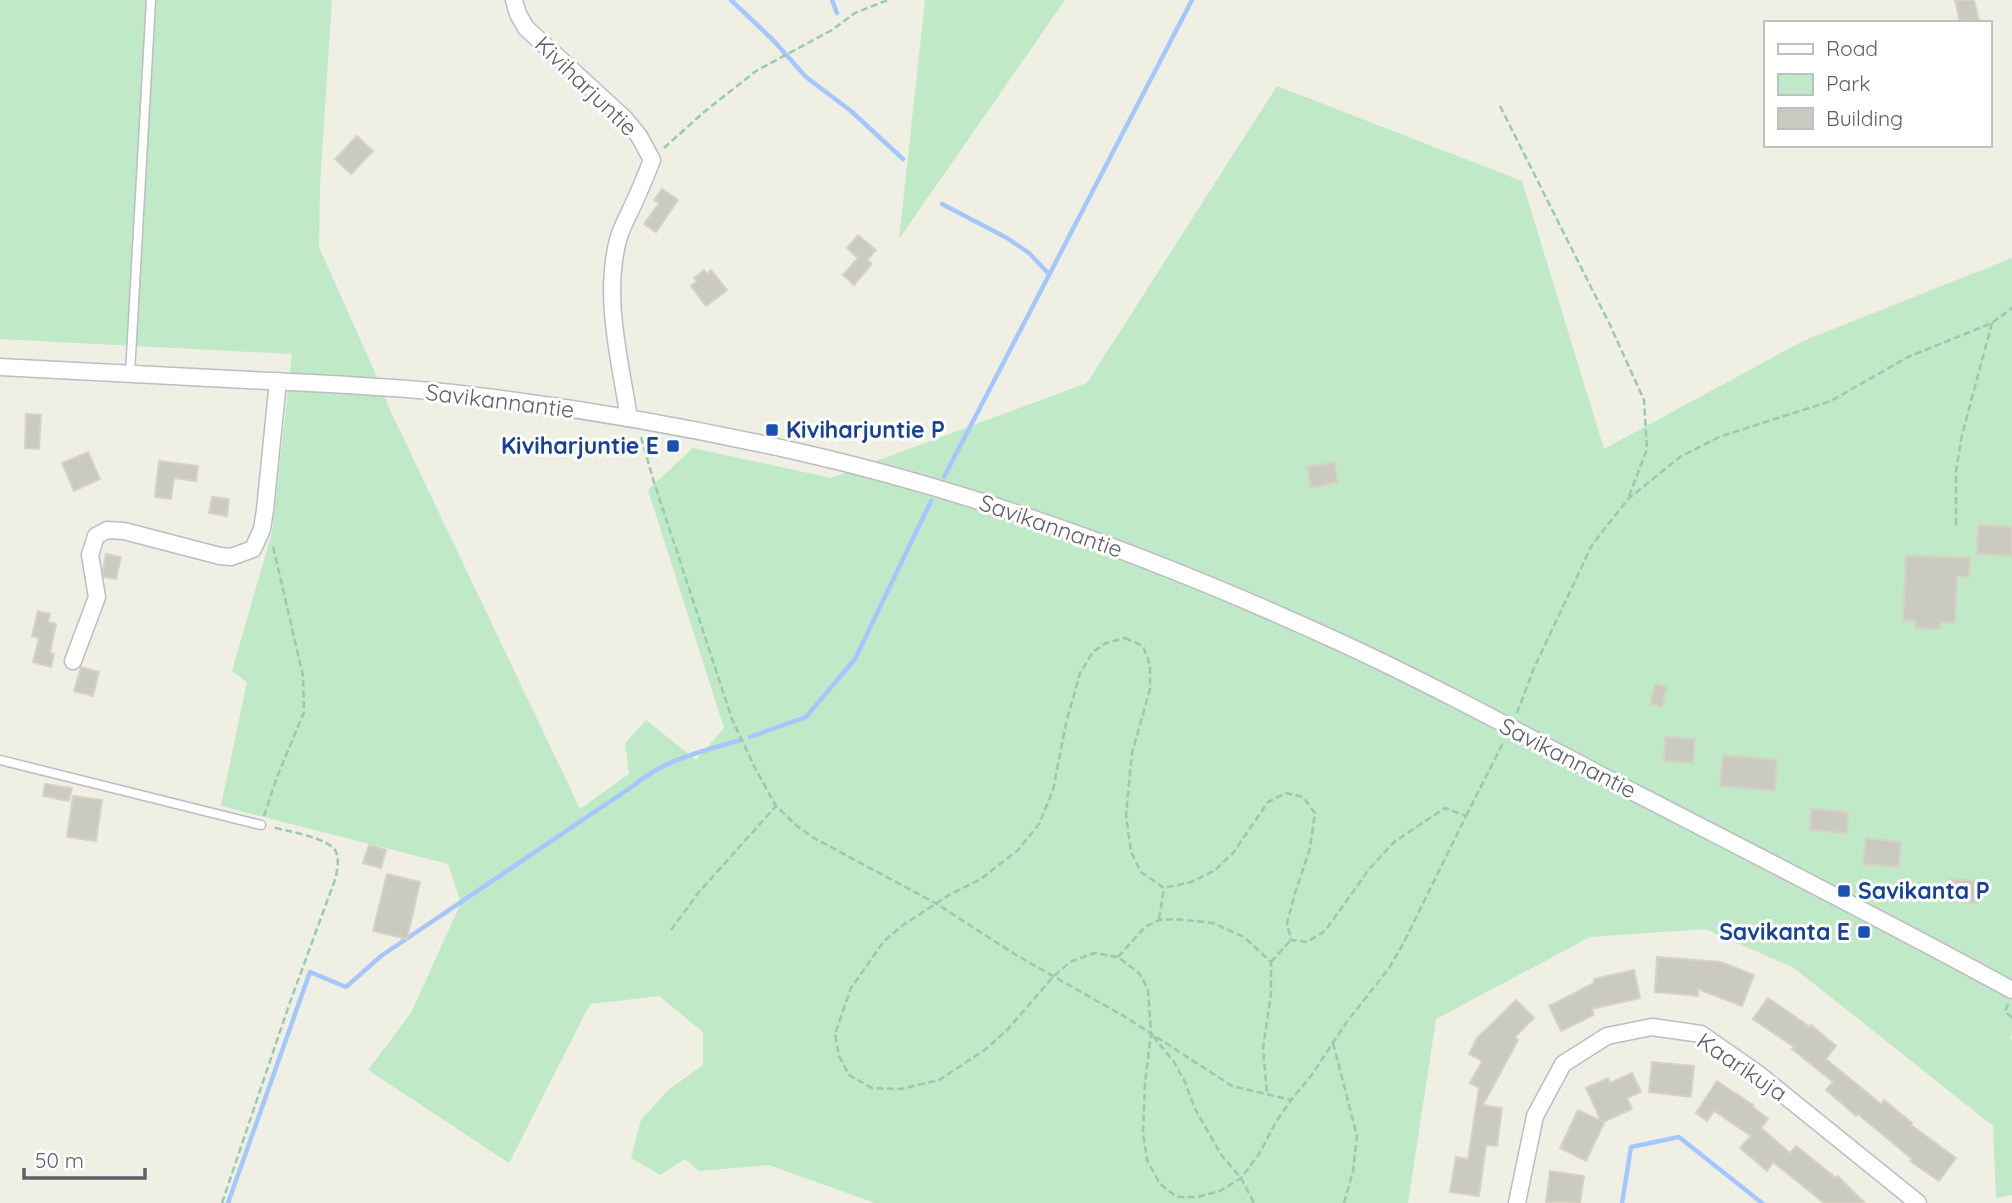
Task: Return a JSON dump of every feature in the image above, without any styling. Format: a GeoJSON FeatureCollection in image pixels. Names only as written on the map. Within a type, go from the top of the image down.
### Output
{"type":"FeatureCollection","features":[{"type":"Feature","properties":{"kind":"street","name":"Kiviharjuntie"},"geometry":{"type":"LineString","coordinates":[[514,0],[526,28],[625,119],[639,136],[652,160],[619,236],[612,283],[614,326],[633,419]]}},
{"type":"Feature","properties":{"kind":"street","name":"Savikannantie"},"geometry":{"type":"LineString","coordinates":[[0,367],[278,381],[458,394],[547,405],[803,453],[908,480],[1067,529],[1213,586],[1341,643],[2012,990]]}},
{"type":"Feature","properties":{"kind":"street"},"geometry":{"type":"LineString","coordinates":[[73,661],[97,597],[90,555],[96,536],[107,530],[124,531],[231,557],[253,549],[262,529],[265,510],[278,381]]}},
{"type":"Feature","properties":{"kind":"street","name":"Kaarikuja"},"geometry":{"type":"LineString","coordinates":[[1517,1203],[1535,1116],[1563,1063],[1608,1036],[1652,1027],[1701,1034],[1757,1073],[1918,1203]]}},
{"type":"Feature","properties":{"kind":"lane"},"geometry":{"type":"LineString","coordinates":[[130,373],[151,0]]}},
{"type":"Feature","properties":{"kind":"lane"},"geometry":{"type":"LineString","coordinates":[[0,760],[261,825]]}},
{"type":"Feature","properties":{"kind":"path"},"geometry":{"type":"LineString","coordinates":[[652,160],[704,112],[755,71],[832,30],[855,13],[888,0]]}},
{"type":"Feature","properties":{"kind":"path"},"geometry":{"type":"LineString","coordinates":[[1500,106],[1604,313],[1644,400],[1647,449],[1628,499]]}},
{"type":"Feature","properties":{"kind":"path"},"geometry":{"type":"LineString","coordinates":[[1291,940],[1287,923],[1310,848],[1315,813],[1303,797],[1286,793],[1268,802],[1233,853],[1214,872],[1191,882],[1164,888],[1141,872],[1131,852],[1126,815],[1130,768],[1150,689],[1150,665],[1143,646],[1125,638],[1105,643],[1093,652],[1080,673],[1066,723],[1053,790],[1039,824],[1018,850],[981,879],[949,895],[884,941],[851,988],[835,1034],[839,1056],[849,1075],[872,1088],[901,1089],[939,1080],[986,1049],[1070,962],[1094,953],[1118,957],[1139,973],[1147,989],[1151,1034],[1143,1133],[1147,1160],[1160,1184],[1177,1196],[1197,1197],[1220,1191],[1241,1178],[1259,1154],[1291,1100],[1389,968],[1402,946],[1511,729],[1534,668],[1592,545],[1628,499],[1680,457],[1719,437],[1831,401],[1908,357],[1992,323],[2012,308]]}},
{"type":"Feature","properties":{"kind":"path"},"geometry":{"type":"LineString","coordinates":[[1956,525],[1956,471],[1962,435],[1992,323]]}},
{"type":"Feature","properties":{"kind":"path"},"geometry":{"type":"LineString","coordinates":[[633,419],[732,719],[776,806],[814,838],[937,904],[1016,955],[1127,1018],[1232,1086],[1291,1100]]}},
{"type":"Feature","properties":{"kind":"path"},"geometry":{"type":"LineString","coordinates":[[222,1203],[289,1005],[336,877],[338,861],[335,849],[317,839],[261,825],[277,777],[304,712],[303,676],[271,536]]}},
{"type":"Feature","properties":{"kind":"path"},"geometry":{"type":"LineString","coordinates":[[671,930],[699,892],[776,806]]}},
{"type":"Feature","properties":{"kind":"path"},"geometry":{"type":"LineString","coordinates":[[1291,940],[1307,942],[1325,931],[1370,868],[1394,842],[1445,808],[1466,816]]}},
{"type":"Feature","properties":{"kind":"path"},"geometry":{"type":"LineString","coordinates":[[1159,920],[1164,888]]}},
{"type":"Feature","properties":{"kind":"path"},"geometry":{"type":"LineString","coordinates":[[1118,957],[1145,927],[1159,920],[1213,923],[1244,937],[1271,962]]}},
{"type":"Feature","properties":{"kind":"path"},"geometry":{"type":"LineString","coordinates":[[1267,1094],[1263,1048],[1271,994],[1271,962],[1291,940]]}},
{"type":"Feature","properties":{"kind":"path"},"geometry":{"type":"LineString","coordinates":[[2012,996],[2005,1011],[2012,1018]]}},
{"type":"Feature","properties":{"kind":"path"},"geometry":{"type":"LineString","coordinates":[[1151,1034],[1174,1062],[1195,1109],[1222,1156],[1241,1178],[1254,1203]]}},
{"type":"Feature","properties":{"kind":"path"},"geometry":{"type":"LineString","coordinates":[[1333,1042],[1357,1136],[1353,1171],[1344,1203]]}},
{"type":"Feature","properties":{"kind":"green space"},"geometry":{"type":"Polygon","coordinates":[[[0,0],[332,0],[320,184],[319,247],[390,410],[580,809],[629,774],[625,743],[646,720],[696,760],[724,728],[648,490],[693,448],[831,478],[1087,383],[1277,86],[1522,181],[1604,449],[1803,341],[2012,258],[2012,1195],[1996,1198],[1993,1126],[1794,968],[1705,929],[1590,937],[1436,1019],[1408,1203],[875,1203],[769,1165],[699,1171],[685,1159],[660,1175],[631,1158],[641,1120],[667,1091],[703,1065],[703,1032],[659,996],[590,1004],[509,1163],[368,1070],[411,1013],[461,903],[448,864],[221,806],[247,682],[232,671],[272,532],[292,354],[0,339],[0,0]]]}},
{"type":"Feature","properties":{"kind":"green space"},"geometry":{"type":"Polygon","coordinates":[[[925,0],[1065,0],[899,239],[925,0]]]}},
{"type":"Feature","properties":{"kind":"building"},"geometry":{"type":"Polygon","coordinates":[[[1955,0],[1974,0],[1979,21],[1960,21],[1955,0]]]}},
{"type":"Feature","properties":{"kind":"building"},"geometry":{"type":"Polygon","coordinates":[[[357,136],[373,151],[351,174],[335,159],[357,136]]]}},
{"type":"Feature","properties":{"kind":"building"},"geometry":{"type":"Polygon","coordinates":[[[662,189],[678,200],[656,232],[644,224],[659,203],[654,200],[662,189]]]}},
{"type":"Feature","properties":{"kind":"building"},"geometry":{"type":"Polygon","coordinates":[[[858,235],[876,250],[867,260],[872,264],[854,285],[843,275],[858,258],[847,248],[858,235]]]}},
{"type":"Feature","properties":{"kind":"building"},"geometry":{"type":"Polygon","coordinates":[[[704,270],[707,274],[711,270],[727,290],[706,306],[691,286],[697,281],[694,278],[704,270]]]}},
{"type":"Feature","properties":{"kind":"building"},"geometry":{"type":"Polygon","coordinates":[[[26,414],[41,415],[39,449],[25,448],[26,414]]]}},
{"type":"Feature","properties":{"kind":"building"},"geometry":{"type":"Polygon","coordinates":[[[88,452],[100,479],[74,491],[62,463],[88,452]]]}},
{"type":"Feature","properties":{"kind":"building"},"geometry":{"type":"Polygon","coordinates":[[[159,461],[198,466],[196,481],[174,478],[171,499],[155,497],[159,461]]]}},
{"type":"Feature","properties":{"kind":"building"},"geometry":{"type":"Polygon","coordinates":[[[1334,462],[1338,482],[1311,488],[1307,467],[1334,462]]]}},
{"type":"Feature","properties":{"kind":"building"},"geometry":{"type":"Polygon","coordinates":[[[212,497],[229,499],[227,516],[209,513],[212,497]]]}},
{"type":"Feature","properties":{"kind":"building"},"geometry":{"type":"Polygon","coordinates":[[[1978,525],[2012,527],[2012,556],[1977,554],[1978,525]]]}},
{"type":"Feature","properties":{"kind":"building"},"geometry":{"type":"Polygon","coordinates":[[[106,554],[121,557],[116,579],[104,577],[106,554]]]}},
{"type":"Feature","properties":{"kind":"building"},"geometry":{"type":"Polygon","coordinates":[[[1906,555],[1970,558],[1969,577],[1957,576],[1955,623],[1940,622],[1940,629],[1915,628],[1916,621],[1903,620],[1906,555]]]}},
{"type":"Feature","properties":{"kind":"building"},"geometry":{"type":"Polygon","coordinates":[[[38,611],[50,614],[48,622],[56,624],[50,653],[54,654],[51,667],[33,662],[39,638],[32,636],[38,611]]]}},
{"type":"Feature","properties":{"kind":"building"},"geometry":{"type":"Polygon","coordinates":[[[81,667],[99,672],[93,696],[74,691],[81,667]]]}},
{"type":"Feature","properties":{"kind":"building"},"geometry":{"type":"Polygon","coordinates":[[[1655,684],[1667,687],[1662,707],[1650,704],[1655,684]]]}},
{"type":"Feature","properties":{"kind":"building"},"geometry":{"type":"Polygon","coordinates":[[[1665,737],[1695,739],[1693,763],[1664,761],[1665,737]]]}},
{"type":"Feature","properties":{"kind":"building"},"geometry":{"type":"Polygon","coordinates":[[[1723,755],[1777,760],[1775,791],[1720,786],[1723,755]]]}},
{"type":"Feature","properties":{"kind":"building"},"geometry":{"type":"Polygon","coordinates":[[[45,784],[72,788],[69,801],[43,796],[45,784]]]}},
{"type":"Feature","properties":{"kind":"building"},"geometry":{"type":"Polygon","coordinates":[[[73,796],[102,800],[96,841],[67,837],[73,796]]]}},
{"type":"Feature","properties":{"kind":"building"},"geometry":{"type":"Polygon","coordinates":[[[1811,809],[1848,812],[1847,833],[1810,830],[1811,809]]]}},
{"type":"Feature","properties":{"kind":"building"},"geometry":{"type":"Polygon","coordinates":[[[1866,838],[1901,842],[1899,867],[1863,864],[1866,838]]]}},
{"type":"Feature","properties":{"kind":"building"},"geometry":{"type":"Polygon","coordinates":[[[369,845],[386,850],[381,868],[363,863],[369,845]]]}},
{"type":"Feature","properties":{"kind":"building"},"geometry":{"type":"Polygon","coordinates":[[[387,874],[420,882],[407,939],[373,931],[387,874]]]}},
{"type":"Feature","properties":{"kind":"building"},"geometry":{"type":"Polygon","coordinates":[[[1949,879],[1980,881],[1978,903],[1947,900],[1949,879]]]}},
{"type":"Feature","properties":{"kind":"building"},"geometry":{"type":"Polygon","coordinates":[[[1657,957],[1721,962],[1754,975],[1742,1006],[1698,989],[1698,996],[1655,992],[1657,957]]]}},
{"type":"Feature","properties":{"kind":"building"},"geometry":{"type":"Polygon","coordinates":[[[1634,970],[1640,998],[1592,1009],[1594,1015],[1561,1031],[1549,1006],[1594,983],[1594,979],[1634,970]]]}},
{"type":"Feature","properties":{"kind":"building"},"geometry":{"type":"Polygon","coordinates":[[[1768,998],[1810,1027],[1811,1025],[1836,1046],[1826,1059],[1881,1104],[1884,1100],[1912,1123],[1911,1125],[1956,1158],[1939,1181],[1910,1161],[1912,1159],[1826,1090],[1833,1082],[1792,1049],[1794,1047],[1753,1019],[1768,998]]]}},
{"type":"Feature","properties":{"kind":"building"},"geometry":{"type":"Polygon","coordinates":[[[1516,1000],[1534,1018],[1515,1037],[1518,1040],[1483,1105],[1502,1108],[1497,1146],[1486,1145],[1479,1196],[1450,1192],[1456,1157],[1468,1159],[1479,1088],[1470,1083],[1482,1061],[1469,1054],[1477,1038],[1516,1000]]]}},
{"type":"Feature","properties":{"kind":"building"},"geometry":{"type":"Polygon","coordinates":[[[1652,1062],[1694,1066],[1691,1097],[1649,1092],[1652,1062]]]}},
{"type":"Feature","properties":{"kind":"building"},"geometry":{"type":"Polygon","coordinates":[[[1632,1073],[1641,1092],[1627,1098],[1632,1109],[1603,1122],[1586,1161],[1560,1148],[1578,1110],[1601,1121],[1586,1088],[1608,1078],[1610,1083],[1632,1073]]]}},
{"type":"Feature","properties":{"kind":"building"},"geometry":{"type":"Polygon","coordinates":[[[1717,1081],[1753,1105],[1768,1119],[1761,1128],[1790,1153],[1796,1146],[1836,1178],[1838,1176],[1865,1203],[1824,1203],[1773,1162],[1767,1171],[1740,1148],[1751,1136],[1714,1111],[1707,1121],[1696,1113],[1717,1081]]]}},
{"type":"Feature","properties":{"kind":"building"},"geometry":{"type":"Polygon","coordinates":[[[1550,1171],[1584,1176],[1580,1203],[1546,1202],[1550,1171]]]}},
{"type":"Feature","properties":{"kind":"waterway"},"geometry":{"type":"LineString","coordinates":[[731,0],[773,40],[806,77],[851,111],[903,159]]}},
{"type":"Feature","properties":{"kind":"waterway"},"geometry":{"type":"LineString","coordinates":[[832,0],[837,13]]}},
{"type":"Feature","properties":{"kind":"waterway"},"geometry":{"type":"LineString","coordinates":[[944,477],[1192,0]]}},
{"type":"Feature","properties":{"kind":"waterway"},"geometry":{"type":"LineString","coordinates":[[942,204],[1007,238],[1029,253],[1049,274]]}},
{"type":"Feature","properties":{"kind":"waterway"},"geometry":{"type":"LineString","coordinates":[[750,737],[806,717],[855,659],[931,501]]}},
{"type":"Feature","properties":{"kind":"waterway"},"geometry":{"type":"LineString","coordinates":[[228,1203],[310,972],[346,987],[381,956],[657,769],[684,757],[741,740]]}},
{"type":"Feature","properties":{"kind":"waterway"},"geometry":{"type":"LineString","coordinates":[[1622,1203],[1631,1147],[1679,1137],[1762,1203]]}},
{"type":"Feature","properties":{"kind":"place","name":"Kiviharjuntie P"},"geometry":{"type":"Point","coordinates":[772,430]}},
{"type":"Feature","properties":{"kind":"place","name":"Kiviharjuntie E"},"geometry":{"type":"Point","coordinates":[673,446]}},
{"type":"Feature","properties":{"kind":"place","name":"Savikanta P"},"geometry":{"type":"Point","coordinates":[1844,891]}},
{"type":"Feature","properties":{"kind":"place","name":"Savikanta E"},"geometry":{"type":"Point","coordinates":[1864,932]}}]}
